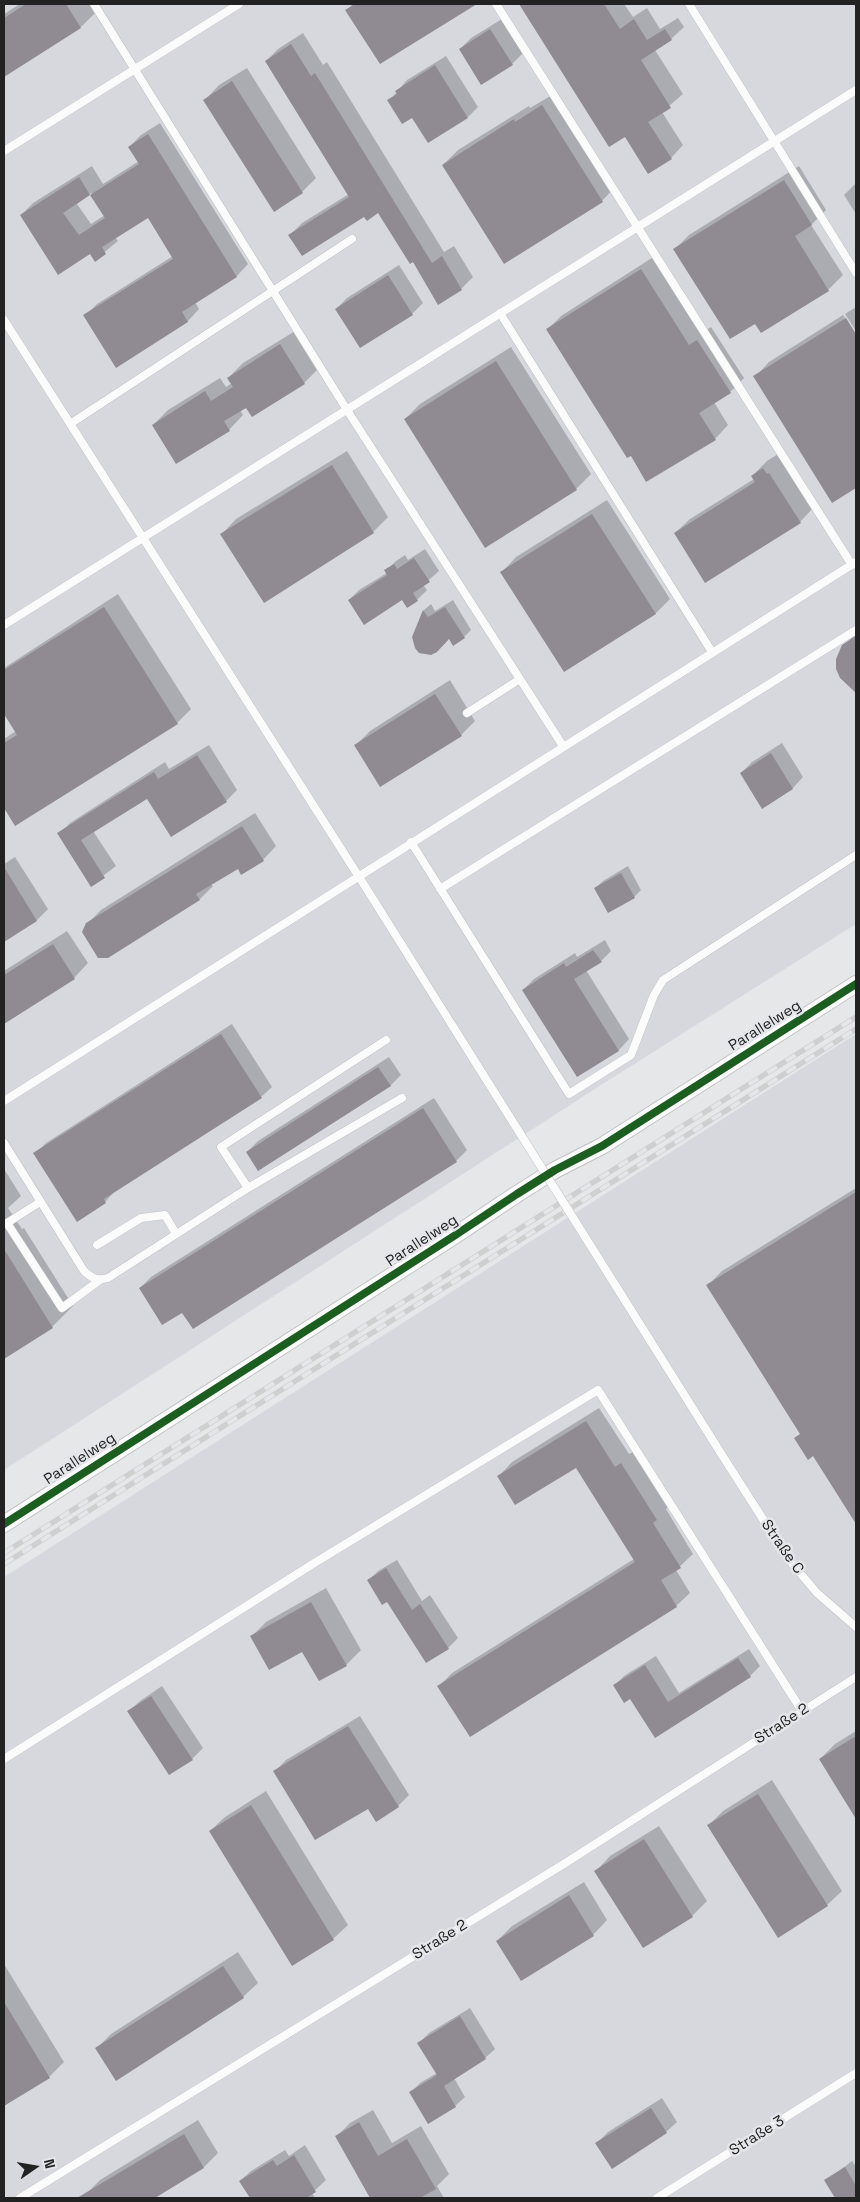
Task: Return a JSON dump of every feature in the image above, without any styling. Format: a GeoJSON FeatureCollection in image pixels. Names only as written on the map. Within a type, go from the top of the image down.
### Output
{"type":"FeatureCollection","features":[{"type":"Feature","properties":{"kind":"street","name":"Parallelweg"},"geometry":{"type":"LineString","coordinates":[[4,1524],[517,1194],[555,1170],[602,1146],[856,984]]}},
{"type":"Feature","properties":{"kind":"lane"},"geometry":{"type":"LineString","coordinates":[[94,4],[136,68],[347,410],[563,746]]}},
{"type":"Feature","properties":{"kind":"lane"},"geometry":{"type":"LineString","coordinates":[[4,152],[239,4]]}},
{"type":"Feature","properties":{"kind":"lane"},"geometry":{"type":"LineString","coordinates":[[4,1101],[854,563],[496,4]]}},
{"type":"Feature","properties":{"kind":"lane"},"geometry":{"type":"LineString","coordinates":[[689,4],[856,273]]}},
{"type":"Feature","properties":{"kind":"lane"},"geometry":{"type":"LineString","coordinates":[[4,625],[856,90]]}},
{"type":"Feature","properties":{"kind":"lane"},"geometry":{"type":"LineString","coordinates":[[70,424],[352,239]]}},
{"type":"Feature","properties":{"kind":"lane"},"geometry":{"type":"LineString","coordinates":[[500,314],[712,652]]}},
{"type":"Feature","properties":{"kind":"lane","name":"Straße C"},"geometry":{"type":"LineString","coordinates":[[4,320],[359,876],[789,1560],[817,1593],[856,1627]]}},
{"type":"Feature","properties":{"kind":"lane"},"geometry":{"type":"LineString","coordinates":[[440,889],[856,630]]}},
{"type":"Feature","properties":{"kind":"lane"},"geometry":{"type":"LineString","coordinates":[[467,713],[520,679]]}},
{"type":"Feature","properties":{"kind":"lane"},"geometry":{"type":"LineString","coordinates":[[411,842],[569,1094],[631,1055],[654,995],[663,980],[856,855]]}},
{"type":"Feature","properties":{"kind":"lane"},"geometry":{"type":"LineString","coordinates":[[248,1188],[221,1146],[386,1040]]}},
{"type":"Feature","properties":{"kind":"lane"},"geometry":{"type":"LineString","coordinates":[[4,1143],[84,1271],[92,1279],[100,1280],[108,1278],[248,1188],[402,1098]]}},
{"type":"Feature","properties":{"kind":"lane"},"geometry":{"type":"LineString","coordinates":[[40,1202],[7,1223],[62,1308],[100,1280]]}},
{"type":"Feature","properties":{"kind":"lane"},"geometry":{"type":"LineString","coordinates":[[97,1245],[141,1218],[165,1215],[176,1234]]}},
{"type":"Feature","properties":{"kind":"lane"},"geometry":{"type":"LineString","coordinates":[[4,1759],[316,1562],[598,1390],[802,1711]]}},
{"type":"Feature","properties":{"kind":"lane","name":"Straße 2"},"geometry":{"type":"LineString","coordinates":[[20,2198],[558,1867],[856,1676]]}},
{"type":"Feature","properties":{"kind":"lane","name":"Straße 3"},"geometry":{"type":"LineString","coordinates":[[657,2198],[856,2072]]}},
{"type":"Feature","properties":{"kind":"shaded area"},"geometry":{"type":"Polygon","coordinates":[[[4,4],[856,4],[856,924],[601,1085],[4,1470],[4,4]]]}},
{"type":"Feature","properties":{"kind":"shaded area"},"geometry":{"type":"Polygon","coordinates":[[[856,1034],[856,2198],[4,2198],[4,1577],[856,1034]]]}},
{"type":"Feature","properties":{"kind":"building"},"geometry":{"type":"Polygon","coordinates":[[[26,4],[66,4],[81,28],[4,77],[4,18],[26,4]]]}},
{"type":"Feature","properties":{"kind":"building"},"geometry":{"type":"Polygon","coordinates":[[[355,4],[477,4],[380,64],[345,10],[355,4]]]}},
{"type":"Feature","properties":{"kind":"building"},"geometry":{"type":"Polygon","coordinates":[[[519,4],[604,4],[620,29],[634,19],[647,40],[665,29],[672,40],[641,60],[671,108],[648,122],[672,159],[648,174],[625,137],[609,147],[519,4]]]}},
{"type":"Feature","properties":{"kind":"building"},"geometry":{"type":"Polygon","coordinates":[[[490,29],[513,65],[481,85],[459,49],[490,29]]]}},
{"type":"Feature","properties":{"kind":"building"},"geometry":{"type":"Polygon","coordinates":[[[291,44],[311,76],[315,73],[432,263],[442,256],[462,290],[438,305],[413,262],[410,264],[378,213],[367,221],[364,217],[302,256],[288,235],[349,197],[265,61],[291,44]]]}},
{"type":"Feature","properties":{"kind":"building"},"geometry":{"type":"Polygon","coordinates":[[[435,65],[468,118],[428,143],[412,118],[402,124],[387,100],[397,94],[395,91],[435,65]]]}},
{"type":"Feature","properties":{"kind":"building"},"geometry":{"type":"Polygon","coordinates":[[[232,81],[303,193],[274,212],[203,100],[232,81]]]}},
{"type":"Feature","properties":{"kind":"building"},"geometry":{"type":"Polygon","coordinates":[[[542,105],[603,202],[504,264],[442,165],[514,119],[515,122],[542,105]]]}},
{"type":"Feature","properties":{"kind":"building"},"geometry":{"type":"Polygon","coordinates":[[[148,134],[237,277],[182,312],[188,322],[116,368],[83,315],[173,259],[148,218],[102,247],[106,254],[95,262],[90,254],[58,275],[20,215],[79,177],[90,195],[139,164],[128,147],[148,134]],[[90,195],[63,213],[79,235],[105,218],[90,195]]]}},
{"type":"Feature","properties":{"kind":"building"},"geometry":{"type":"Polygon","coordinates":[[[784,180],[812,225],[795,236],[829,291],[761,333],[755,324],[730,339],[673,249],[784,180]]]}},
{"type":"Feature","properties":{"kind":"building"},"geometry":{"type":"Polygon","coordinates":[[[641,269],[689,345],[697,340],[731,393],[699,413],[716,440],[646,482],[631,456],[627,458],[546,329],[641,269]]]}},
{"type":"Feature","properties":{"kind":"building"},"geometry":{"type":"Polygon","coordinates":[[[388,275],[413,315],[360,348],[335,309],[388,275]]]}},
{"type":"Feature","properties":{"kind":"building"},"geometry":{"type":"Polygon","coordinates":[[[846,318],[856,334],[856,488],[832,503],[753,376],[846,318]]]}},
{"type":"Feature","properties":{"kind":"building"},"geometry":{"type":"Polygon","coordinates":[[[280,344],[305,384],[252,417],[246,408],[224,421],[230,431],[176,464],[152,425],[205,391],[211,401],[233,387],[227,378],[280,344]]]}},
{"type":"Feature","properties":{"kind":"building"},"geometry":{"type":"Polygon","coordinates":[[[496,361],[577,490],[485,548],[404,419],[496,361]]]}},
{"type":"Feature","properties":{"kind":"building"},"geometry":{"type":"Polygon","coordinates":[[[332,465],[374,533],[264,603],[220,534],[332,465]]]}},
{"type":"Feature","properties":{"kind":"building"},"geometry":{"type":"Polygon","coordinates":[[[763,468],[767,474],[769,473],[801,523],[705,583],[674,533],[755,482],[751,476],[763,468]]]}},
{"type":"Feature","properties":{"kind":"building"},"geometry":{"type":"Polygon","coordinates":[[[592,514],[656,614],[564,672],[500,572],[592,514]]]}},
{"type":"Feature","properties":{"kind":"building"},"geometry":{"type":"Polygon","coordinates":[[[414,558],[430,582],[413,593],[418,601],[407,608],[402,600],[364,625],[348,600],[387,575],[384,570],[394,564],[397,569],[414,558]]]}},
{"type":"Feature","properties":{"kind":"building"},"geometry":{"type":"Polygon","coordinates":[[[104,607],[178,724],[15,826],[4,808],[4,743],[17,735],[4,714],[4,670],[104,607]]]}},
{"type":"Feature","properties":{"kind":"building"},"geometry":{"type":"Polygon","coordinates":[[[445,607],[465,638],[453,646],[449,639],[437,652],[431,655],[419,653],[415,648],[412,637],[423,610],[428,617],[445,607]]]}},
{"type":"Feature","properties":{"kind":"building"},"geometry":{"type":"Polygon","coordinates":[[[856,636],[856,693],[840,678],[836,669],[836,659],[842,645],[856,636]]]}},
{"type":"Feature","properties":{"kind":"building"},"geometry":{"type":"Polygon","coordinates":[[[435,694],[462,736],[380,787],[354,745],[435,694]]]}},
{"type":"Feature","properties":{"kind":"building"},"geometry":{"type":"Polygon","coordinates":[[[771,753],[793,789],[762,809],[740,773],[771,753]]]}},
{"type":"Feature","properties":{"kind":"building"},"geometry":{"type":"Polygon","coordinates":[[[197,755],[227,802],[171,837],[147,799],[81,840],[105,878],[91,887],[57,833],[154,772],[158,779],[197,755]]]}},
{"type":"Feature","properties":{"kind":"building"},"geometry":{"type":"Polygon","coordinates":[[[242,826],[264,861],[241,875],[238,869],[196,894],[200,900],[108,958],[98,958],[82,932],[86,923],[242,826]]]}},
{"type":"Feature","properties":{"kind":"building"},"geometry":{"type":"Polygon","coordinates":[[[4,867],[37,921],[4,942],[4,867]]]}},
{"type":"Feature","properties":{"kind":"building"},"geometry":{"type":"Polygon","coordinates":[[[621,873],[635,898],[608,913],[594,888],[621,873]]]}},
{"type":"Feature","properties":{"kind":"building"},"geometry":{"type":"Polygon","coordinates":[[[53,944],[75,979],[4,1024],[4,975],[53,944]]]}},
{"type":"Feature","properties":{"kind":"building"},"geometry":{"type":"Polygon","coordinates":[[[593,950],[602,962],[574,979],[619,1051],[577,1077],[522,990],[564,963],[566,967],[593,950]]]}},
{"type":"Feature","properties":{"kind":"building"},"geometry":{"type":"Polygon","coordinates":[[[221,1034],[262,1098],[104,1199],[106,1203],[77,1222],[33,1153],[221,1034]]]}},
{"type":"Feature","properties":{"kind":"building"},"geometry":{"type":"Polygon","coordinates":[[[378,1067],[391,1086],[258,1171],[246,1152],[378,1067]]]}},
{"type":"Feature","properties":{"kind":"building"},"geometry":{"type":"Polygon","coordinates":[[[423,1108],[457,1162],[193,1329],[182,1313],[162,1325],[139,1288],[423,1108]]]}},
{"type":"Feature","properties":{"kind":"building"},"geometry":{"type":"Polygon","coordinates":[[[856,1192],[856,1524],[813,1456],[808,1460],[794,1438],[800,1434],[706,1285],[856,1192]]]}},
{"type":"Feature","properties":{"kind":"building"},"geometry":{"type":"Polygon","coordinates":[[[4,1249],[53,1328],[4,1359],[4,1249]]]}},
{"type":"Feature","properties":{"kind":"building"},"geometry":{"type":"Polygon","coordinates":[[[586,1421],[615,1467],[621,1463],[657,1520],[653,1523],[681,1568],[661,1580],[677,1607],[470,1737],[437,1686],[635,1562],[576,1468],[515,1505],[497,1476],[586,1421]]]}},
{"type":"Feature","properties":{"kind":"building"},"geometry":{"type":"Polygon","coordinates":[[[386,1568],[412,1610],[420,1604],[449,1649],[426,1663],[387,1602],[382,1605],[367,1580],[386,1568]]]}},
{"type":"Feature","properties":{"kind":"building"},"geometry":{"type":"Polygon","coordinates":[[[311,1602],[347,1666],[319,1681],[302,1652],[269,1670],[250,1636],[311,1602]]]}},
{"type":"Feature","properties":{"kind":"building"},"geometry":{"type":"Polygon","coordinates":[[[738,1658],[751,1677],[655,1738],[630,1699],[624,1703],[613,1685],[645,1665],[668,1702],[738,1658]]]}},
{"type":"Feature","properties":{"kind":"building"},"geometry":{"type":"Polygon","coordinates":[[[151,1696],[193,1760],[169,1775],[127,1711],[151,1696]]]}},
{"type":"Feature","properties":{"kind":"building"},"geometry":{"type":"Polygon","coordinates":[[[348,1726],[399,1807],[376,1822],[368,1809],[315,1840],[273,1771],[348,1726]]]}},
{"type":"Feature","properties":{"kind":"building"},"geometry":{"type":"Polygon","coordinates":[[[856,1736],[856,1819],[819,1759],[856,1736]]]}},
{"type":"Feature","properties":{"kind":"building"},"geometry":{"type":"Polygon","coordinates":[[[758,1794],[828,1906],[778,1938],[707,1825],[758,1794]]]}},
{"type":"Feature","properties":{"kind":"building"},"geometry":{"type":"Polygon","coordinates":[[[251,1805],[334,1940],[292,1966],[209,1831],[251,1805]]]}},
{"type":"Feature","properties":{"kind":"building"},"geometry":{"type":"Polygon","coordinates":[[[644,1839],[693,1917],[643,1948],[594,1871],[644,1839]]]}},
{"type":"Feature","properties":{"kind":"building"},"geometry":{"type":"Polygon","coordinates":[[[569,1895],[594,1936],[521,1981],[496,1941],[569,1895]]]}},
{"type":"Feature","properties":{"kind":"building"},"geometry":{"type":"Polygon","coordinates":[[[223,1966],[244,1998],[116,2081],[95,2048],[223,1966]]]}},
{"type":"Feature","properties":{"kind":"building"},"geometry":{"type":"Polygon","coordinates":[[[4,2002],[50,2078],[4,2106],[4,2002]]]}},
{"type":"Feature","properties":{"kind":"building"},"geometry":{"type":"Polygon","coordinates":[[[460,2016],[486,2059],[444,2086],[456,2107],[428,2124],[409,2092],[437,2075],[417,2043],[460,2016]]]}},
{"type":"Feature","properties":{"kind":"building"},"geometry":{"type":"Polygon","coordinates":[[[651,2108],[667,2133],[612,2169],[595,2143],[651,2108]]]}},
{"type":"Feature","properties":{"kind":"building"},"geometry":{"type":"Polygon","coordinates":[[[359,2122],[378,2156],[407,2139],[436,2189],[420,2198],[370,2198],[335,2136],[359,2122]]]}},
{"type":"Feature","properties":{"kind":"building"},"geometry":{"type":"Polygon","coordinates":[[[184,2134],[204,2168],[155,2198],[77,2198],[184,2134]]]}},
{"type":"Feature","properties":{"kind":"building"},"geometry":{"type":"Polygon","coordinates":[[[294,2155],[316,2192],[306,2198],[250,2198],[239,2181],[273,2160],[277,2166],[294,2155]]]}},
{"type":"Feature","properties":{"kind":"building"},"geometry":{"type":"Polygon","coordinates":[[[845,2167],[856,2186],[856,2198],[835,2198],[824,2180],[845,2167]]]}},
{"type":"Feature","properties":{"kind":"railway"},"geometry":{"type":"LineString","coordinates":[[4,1553],[856,1017]]}},
{"type":"Feature","properties":{"kind":"railway"},"geometry":{"type":"LineString","coordinates":[[4,1564],[856,1029]]}},
{"type":"Feature","properties":{"kind":"cycle path"},"geometry":{"type":"LineString","coordinates":[[4,1524],[517,1194],[555,1170],[602,1146],[856,984]]}}]}
